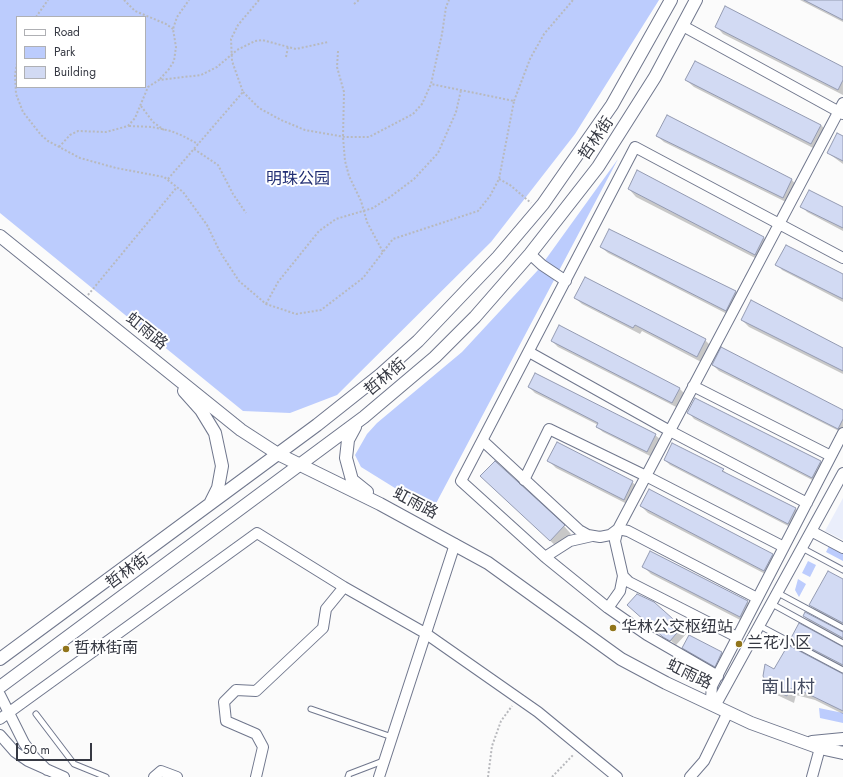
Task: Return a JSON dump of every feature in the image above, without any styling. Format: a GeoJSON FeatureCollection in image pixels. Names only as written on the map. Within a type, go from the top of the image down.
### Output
{"type":"FeatureCollection","features":[{"type":"Feature","properties":{"kind":"street","name":"哲林街"},"geometry":{"type":"LineString","coordinates":[[0,659],[350,400],[418,341],[498,257],[538,210],[612,105],[671,0]]}},
{"type":"Feature","properties":{"kind":"street","name":"哲林街"},"geometry":{"type":"LineString","coordinates":[[0,687],[359,421],[434,357],[475,317],[530,254],[602,161],[643,98],[696,0]]}},
{"type":"Feature","properties":{"kind":"street"},"geometry":{"type":"LineString","coordinates":[[608,608],[620,591],[623,576],[615,541],[618,529],[778,224],[842,109],[682,26]]}},
{"type":"Feature","properties":{"kind":"street"},"geometry":{"type":"LineString","coordinates":[[718,676],[648,635],[608,608],[545,557],[461,481],[635,147],[843,258]]}},
{"type":"Feature","properties":{"kind":"street","name":"虹雨路"},"geometry":{"type":"LineString","coordinates":[[0,236],[241,430],[278,454],[299,466],[380,504],[488,563],[621,659],[728,712],[803,742],[820,748],[843,753]]}},
{"type":"Feature","properties":{"kind":"street"},"geometry":{"type":"LineString","coordinates":[[530,254],[566,281]]}},
{"type":"Feature","properties":{"kind":"street"},"geometry":{"type":"LineString","coordinates":[[529,352],[670,431],[807,502]]}},
{"type":"Feature","properties":{"kind":"street"},"geometry":{"type":"LineString","coordinates":[[160,364],[201,410],[214,433],[222,466],[218,488],[209,505]]}},
{"type":"Feature","properties":{"kind":"street"},"geometry":{"type":"LineString","coordinates":[[693,386],[831,456]]}},
{"type":"Feature","properties":{"kind":"street"},"geometry":{"type":"LineString","coordinates":[[359,421],[348,440],[346,458],[352,480],[380,504]]}},
{"type":"Feature","properties":{"kind":"street"},"geometry":{"type":"LineString","coordinates":[[524,480],[549,429],[646,476],[784,547]]}},
{"type":"Feature","properties":{"kind":"street"},"geometry":{"type":"LineString","coordinates":[[715,706],[711,698],[712,686],[843,433]]}},
{"type":"Feature","properties":{"kind":"street"},"geometry":{"type":"LineString","coordinates":[[483,441],[579,530],[612,542],[616,548]]}},
{"type":"Feature","properties":{"kind":"street"},"geometry":{"type":"LineString","coordinates":[[715,706],[843,473]]}},
{"type":"Feature","properties":{"kind":"street"},"geometry":{"type":"LineString","coordinates":[[545,557],[570,541],[610,535],[618,529],[628,531],[757,598]]}},
{"type":"Feature","properties":{"kind":"street"},"geometry":{"type":"LineString","coordinates":[[811,531],[843,548]]}},
{"type":"Feature","properties":{"kind":"street"},"geometry":{"type":"LineString","coordinates":[[0,719],[257,532],[344,587],[425,632],[518,698],[617,777]]}},
{"type":"Feature","properties":{"kind":"street"},"geometry":{"type":"LineString","coordinates":[[379,777],[425,632],[455,544]]}},
{"type":"Feature","properties":{"kind":"street"},"geometry":{"type":"LineString","coordinates":[[623,576],[629,582],[737,637]]}},
{"type":"Feature","properties":{"kind":"street"},"geometry":{"type":"LineString","coordinates":[[256,777],[263,747],[256,734],[226,721],[224,702],[236,690],[256,691],[323,628],[326,609],[344,587]]}},
{"type":"Feature","properties":{"kind":"street"},"geometry":{"type":"LineString","coordinates":[[0,695],[28,748],[34,757],[48,770]]}},
{"type":"Feature","properties":{"kind":"street"},"geometry":{"type":"LineString","coordinates":[[690,777],[704,761],[728,712]]}},
{"type":"Feature","properties":{"kind":"street"},"geometry":{"type":"LineString","coordinates":[[0,735],[15,752],[28,761],[64,777]]}},
{"type":"Feature","properties":{"kind":"street"},"geometry":{"type":"LineString","coordinates":[[803,742],[843,739]]}},
{"type":"Feature","properties":{"kind":"street"},"geometry":{"type":"LineString","coordinates":[[812,777],[820,748]]}},
{"type":"Feature","properties":{"kind":"street"},"geometry":{"type":"LineString","coordinates":[[154,777],[161,771],[177,777]]}},
{"type":"Feature","properties":{"kind":"lane"},"geometry":{"type":"LineString","coordinates":[[802,548],[843,570]]}},
{"type":"Feature","properties":{"kind":"lane"},"geometry":{"type":"LineString","coordinates":[[778,593],[843,628]]}},
{"type":"Feature","properties":{"kind":"lane"},"geometry":{"type":"LineString","coordinates":[[772,604],[843,643]]}},
{"type":"Feature","properties":{"kind":"lane"},"geometry":{"type":"LineString","coordinates":[[760,626],[843,670]]}},
{"type":"Feature","properties":{"kind":"lane"},"geometry":{"type":"LineString","coordinates":[[311,709],[392,737]]}},
{"type":"Feature","properties":{"kind":"lane"},"geometry":{"type":"LineString","coordinates":[[36,714],[74,764],[106,777]]}},
{"type":"Feature","properties":{"kind":"lane"},"geometry":{"type":"LineString","coordinates":[[348,777],[349,774],[384,760]]}},
{"type":"Feature","properties":{"kind":"path"},"geometry":{"type":"LineString","coordinates":[[37,16],[48,0]]}},
{"type":"Feature","properties":{"kind":"path"},"geometry":{"type":"LineString","coordinates":[[124,0],[135,11],[173,28]]}},
{"type":"Feature","properties":{"kind":"path"},"geometry":{"type":"LineString","coordinates":[[128,126],[140,106],[148,87],[159,80],[174,61],[176,47],[173,28],[177,17],[189,0]]}},
{"type":"Feature","properties":{"kind":"path"},"geometry":{"type":"LineString","coordinates":[[259,0],[238,25],[231,40],[232,61],[242,92],[259,108],[281,120],[305,130],[343,137],[369,137],[413,114],[422,104],[431,84],[442,34],[446,7],[449,0]]}},
{"type":"Feature","properties":{"kind":"path"},"geometry":{"type":"LineString","coordinates":[[354,4],[358,0]]}},
{"type":"Feature","properties":{"kind":"path"},"geometry":{"type":"LineString","coordinates":[[16,69],[16,94],[23,112],[41,135],[80,158],[116,168],[164,177],[183,192],[207,225],[220,252],[239,281],[266,304],[296,314],[321,310],[363,278],[393,239],[478,211],[490,196],[499,179],[514,101],[530,59],[544,34],[573,0]]}},
{"type":"Feature","properties":{"kind":"path"},"geometry":{"type":"LineString","coordinates":[[159,80],[201,75],[217,67],[232,54],[254,41],[262,40],[296,49],[328,42]]}},
{"type":"Feature","properties":{"kind":"path"},"geometry":{"type":"LineString","coordinates":[[286,57],[288,47]]}},
{"type":"Feature","properties":{"kind":"path"},"geometry":{"type":"LineString","coordinates":[[338,51],[337,67],[344,92],[343,137],[349,176],[364,210],[373,236],[383,252]]}},
{"type":"Feature","properties":{"kind":"path"},"geometry":{"type":"LineString","coordinates":[[431,84],[514,101]]}},
{"type":"Feature","properties":{"kind":"path"},"geometry":{"type":"LineString","coordinates":[[266,304],[278,282],[319,231],[336,219],[373,208],[390,197],[414,179],[438,153],[456,112],[461,90]]}},
{"type":"Feature","properties":{"kind":"path"},"geometry":{"type":"LineString","coordinates":[[168,180],[242,92]]}},
{"type":"Feature","properties":{"kind":"path"},"geometry":{"type":"LineString","coordinates":[[140,106],[153,122],[165,130]]}},
{"type":"Feature","properties":{"kind":"path"},"geometry":{"type":"LineString","coordinates":[[59,147],[70,135],[78,131],[106,132],[128,126],[165,130],[184,136],[198,144]]}},
{"type":"Feature","properties":{"kind":"path"},"geometry":{"type":"LineString","coordinates":[[194,149],[218,165],[233,194],[246,213]]}},
{"type":"Feature","properties":{"kind":"path"},"geometry":{"type":"LineString","coordinates":[[499,179],[515,189],[538,210]]}},
{"type":"Feature","properties":{"kind":"path"},"geometry":{"type":"LineString","coordinates":[[82,302],[177,187]]}},
{"type":"Feature","properties":{"kind":"path"},"geometry":{"type":"LineString","coordinates":[[488,777],[492,746],[501,721],[518,698]]}},
{"type":"Feature","properties":{"kind":"path"},"geometry":{"type":"LineString","coordinates":[[552,777],[581,747]]}},
{"type":"Feature","properties":{"kind":"shaded area"},"geometry":{"type":"Polygon","coordinates":[[[843,498],[843,540],[825,531],[843,498]]]}},
{"type":"Feature","properties":{"kind":"green space","name":"明珠公园"},"geometry":{"type":"Polygon","coordinates":[[[0,0],[659,0],[575,134],[491,242],[337,395],[290,413],[243,411],[0,213],[0,0]]]}},
{"type":"Feature","properties":{"kind":"green space"},"geometry":{"type":"Polygon","coordinates":[[[618,159],[432,511],[361,467],[355,455],[367,434],[377,423],[462,352],[538,270],[618,159]]]}},
{"type":"Feature","properties":{"kind":"green space"},"geometry":{"type":"Polygon","coordinates":[[[829,546],[843,553],[843,561],[826,552],[829,546]]]}},
{"type":"Feature","properties":{"kind":"green space"},"geometry":{"type":"Polygon","coordinates":[[[808,561],[816,565],[810,577],[802,573],[808,561]]]}},
{"type":"Feature","properties":{"kind":"green space"},"geometry":{"type":"Polygon","coordinates":[[[798,579],[806,584],[799,597],[795,590],[798,579]]]}},
{"type":"Feature","properties":{"kind":"green space"},"geometry":{"type":"Polygon","coordinates":[[[819,708],[843,713],[843,723],[820,718],[819,708]]]}},
{"type":"Feature","properties":{"kind":"building"},"geometry":{"type":"Polygon","coordinates":[[[804,0],[843,0],[843,20],[804,0]]]}},
{"type":"Feature","properties":{"kind":"building"},"geometry":{"type":"Polygon","coordinates":[[[725,6],[843,67],[843,80],[838,90],[715,27],[725,6]]]}},
{"type":"Feature","properties":{"kind":"building"},"geometry":{"type":"Polygon","coordinates":[[[695,61],[821,125],[811,144],[685,80],[695,61]]]}},
{"type":"Feature","properties":{"kind":"building"},"geometry":{"type":"Polygon","coordinates":[[[667,115],[792,179],[783,198],[656,136],[667,115]]]}},
{"type":"Feature","properties":{"kind":"building"},"geometry":{"type":"Polygon","coordinates":[[[837,133],[843,136],[843,161],[827,153],[837,133]]]}},
{"type":"Feature","properties":{"kind":"building"},"geometry":{"type":"Polygon","coordinates":[[[637,170],[764,237],[755,255],[628,189],[637,170]]]}},
{"type":"Feature","properties":{"kind":"building"},"geometry":{"type":"Polygon","coordinates":[[[809,190],[843,207],[843,228],[800,207],[809,190]]]}},
{"type":"Feature","properties":{"kind":"building"},"geometry":{"type":"Polygon","coordinates":[[[609,229],[736,291],[726,311],[600,247],[609,229]]]}},
{"type":"Feature","properties":{"kind":"building"},"geometry":{"type":"Polygon","coordinates":[[[786,245],[843,274],[843,299],[775,265],[786,245]]]}},
{"type":"Feature","properties":{"kind":"building"},"geometry":{"type":"Polygon","coordinates":[[[585,277],[706,339],[697,357],[635,325],[633,328],[574,298],[585,277]]]}},
{"type":"Feature","properties":{"kind":"building"},"geometry":{"type":"Polygon","coordinates":[[[751,300],[843,348],[843,371],[741,320],[751,300]]]}},
{"type":"Feature","properties":{"kind":"building"},"geometry":{"type":"Polygon","coordinates":[[[559,325],[680,388],[672,403],[551,341],[559,325]]]}},
{"type":"Feature","properties":{"kind":"building"},"geometry":{"type":"Polygon","coordinates":[[[721,347],[843,410],[843,419],[838,429],[712,365],[721,347]]]}},
{"type":"Feature","properties":{"kind":"building"},"geometry":{"type":"Polygon","coordinates":[[[535,373],[656,434],[647,452],[596,427],[598,423],[528,387],[535,373]]]}},
{"type":"Feature","properties":{"kind":"building"},"geometry":{"type":"Polygon","coordinates":[[[695,398],[821,461],[812,478],[687,413],[695,398]]]}},
{"type":"Feature","properties":{"kind":"building"},"geometry":{"type":"Polygon","coordinates":[[[557,442],[633,481],[624,500],[547,461],[557,442]]]}},
{"type":"Feature","properties":{"kind":"building"},"geometry":{"type":"Polygon","coordinates":[[[672,443],[724,469],[722,471],[796,508],[788,524],[664,460],[672,443]]]}},
{"type":"Feature","properties":{"kind":"building"},"geometry":{"type":"Polygon","coordinates":[[[495,461],[565,525],[550,541],[480,476],[495,461]]]}},
{"type":"Feature","properties":{"kind":"building"},"geometry":{"type":"Polygon","coordinates":[[[649,489],[773,554],[764,571],[640,506],[649,489]]]}},
{"type":"Feature","properties":{"kind":"building"},"geometry":{"type":"Polygon","coordinates":[[[650,551],[748,601],[740,617],[642,567],[650,551]]]}},
{"type":"Feature","properties":{"kind":"building"},"geometry":{"type":"Polygon","coordinates":[[[828,571],[843,579],[843,623],[809,605],[828,571]]]}},
{"type":"Feature","properties":{"kind":"building"},"geometry":{"type":"Polygon","coordinates":[[[637,594],[654,602],[682,627],[670,641],[663,637],[627,605],[637,594]]]}},
{"type":"Feature","properties":{"kind":"building"},"geometry":{"type":"Polygon","coordinates":[[[805,612],[843,632],[843,638],[803,616],[805,612]]]}},
{"type":"Feature","properties":{"kind":"building"},"geometry":{"type":"Polygon","coordinates":[[[799,623],[843,647],[843,665],[791,638],[799,623]]]}},
{"type":"Feature","properties":{"kind":"building"},"geometry":{"type":"Polygon","coordinates":[[[689,635],[722,652],[715,667],[682,648],[689,635]]]}},
{"type":"Feature","properties":{"kind":"building"},"geometry":{"type":"Polygon","coordinates":[[[788,645],[843,674],[843,711],[806,693],[789,688],[787,696],[769,688],[763,676],[765,664],[774,669],[788,645]]]}},
{"type":"Feature","properties":{"kind":"place","name":"华林公交枢纽站"},"geometry":{"type":"Point","coordinates":[613,628]}},
{"type":"Feature","properties":{"kind":"place","name":"兰花小区"},"geometry":{"type":"Point","coordinates":[739,644]}},
{"type":"Feature","properties":{"kind":"place","name":"哲林街南"},"geometry":{"type":"Point","coordinates":[66,649]}},
{"type":"Feature","properties":{"kind":"district","name":"南山村"},"geometry":{"type":"Point","coordinates":[788,689]}}]}
